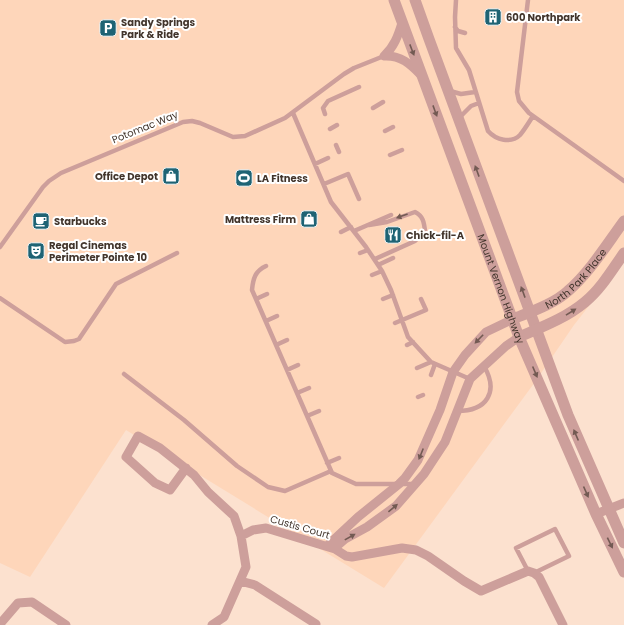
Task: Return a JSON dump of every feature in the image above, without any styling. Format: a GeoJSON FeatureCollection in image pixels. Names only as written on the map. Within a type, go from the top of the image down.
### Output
{"type":"FeatureCollection","features":[{"type":"Feature","properties":{"kind":"street","name":"Mount Vernon Highway"},"geometry":{"type":"LineString","coordinates":[[394,0],[519,337],[596,514],[624,572]]}},
{"type":"Feature","properties":{"kind":"street","name":"Mount Vernon Highway"},"geometry":{"type":"LineString","coordinates":[[416,0],[447,90],[568,415],[624,544]]}},
{"type":"Feature","properties":{"kind":"street"},"geometry":{"type":"LineString","coordinates":[[384,56],[392,48],[397,39],[402,23]]}},
{"type":"Feature","properties":{"kind":"street"},"geometry":{"type":"LineString","coordinates":[[384,56],[393,56],[402,59],[421,74]]}},
{"type":"Feature","properties":{"kind":"street","name":"North Park Place"},"geometry":{"type":"LineString","coordinates":[[513,319],[559,298],[567,292],[580,279],[624,221]]}},
{"type":"Feature","properties":{"kind":"street"},"geometry":{"type":"LineString","coordinates":[[605,247],[622,256]]}},
{"type":"Feature","properties":{"kind":"street","name":"North Park Place"},"geometry":{"type":"LineString","coordinates":[[519,337],[558,320],[576,309],[586,301],[600,285],[622,256]]}},
{"type":"Feature","properties":{"kind":"street"},"geometry":{"type":"LineString","coordinates":[[331,548],[358,517],[399,484],[418,460],[440,410],[453,372],[464,355],[486,332],[513,319]]}},
{"type":"Feature","properties":{"kind":"street"},"geometry":{"type":"LineString","coordinates":[[331,548],[367,527],[396,506],[424,474],[444,442],[470,379],[506,346],[519,337]]}},
{"type":"Feature","properties":{"kind":"street"},"geometry":{"type":"LineString","coordinates":[[186,468],[170,490],[156,483],[126,457],[138,436],[160,448],[186,468],[194,475],[208,492],[234,516],[241,536],[246,567],[224,616],[212,625]]}},
{"type":"Feature","properties":{"kind":"street"},"geometry":{"type":"LineString","coordinates":[[596,514],[624,503]]}},
{"type":"Feature","properties":{"kind":"street","name":"Custis Court"},"geometry":{"type":"LineString","coordinates":[[241,536],[253,530],[266,528],[331,548],[346,556],[352,557],[402,548],[416,550],[428,556],[464,581],[482,591],[531,572]]}},
{"type":"Feature","properties":{"kind":"street"},"geometry":{"type":"LineString","coordinates":[[531,572],[539,577],[563,625]]}},
{"type":"Feature","properties":{"kind":"street"},"geometry":{"type":"LineString","coordinates":[[240,581],[255,585],[316,624]]}},
{"type":"Feature","properties":{"kind":"street"},"geometry":{"type":"LineString","coordinates":[[0,624],[18,602],[32,602],[66,625]]}},
{"type":"Feature","properties":{"kind":"lane"},"geometry":{"type":"LineString","coordinates":[[456,0],[456,48],[469,70],[486,128],[490,134],[499,139],[510,140],[517,137],[534,116]]}},
{"type":"Feature","properties":{"kind":"lane"},"geometry":{"type":"LineString","coordinates":[[528,0],[517,92],[519,101],[534,116],[624,181]]}},
{"type":"Feature","properties":{"kind":"lane"},"geometry":{"type":"LineString","coordinates":[[455,27],[458,31],[465,33]]}},
{"type":"Feature","properties":{"kind":"lane","name":"Potomac Way"},"geometry":{"type":"LineString","coordinates":[[0,247],[43,187],[61,173],[183,122],[192,121],[200,123],[233,137],[239,137],[286,118],[344,74],[354,68],[384,56]]}},
{"type":"Feature","properties":{"kind":"lane"},"geometry":{"type":"LineString","coordinates":[[325,114],[323,108],[328,102],[359,87]]}},
{"type":"Feature","properties":{"kind":"lane"},"geometry":{"type":"LineString","coordinates":[[447,90],[453,93],[461,94],[475,92]]}},
{"type":"Feature","properties":{"kind":"lane"},"geometry":{"type":"LineString","coordinates":[[373,108],[383,102]]}},
{"type":"Feature","properties":{"kind":"lane"},"geometry":{"type":"LineString","coordinates":[[458,120],[467,109],[479,103]]}},
{"type":"Feature","properties":{"kind":"lane"},"geometry":{"type":"LineString","coordinates":[[293,113],[331,202],[353,229],[382,271],[393,295],[408,337],[433,363],[470,379]]}},
{"type":"Feature","properties":{"kind":"lane"},"geometry":{"type":"LineString","coordinates":[[330,129],[337,125]]}},
{"type":"Feature","properties":{"kind":"lane"},"geometry":{"type":"LineString","coordinates":[[385,131],[393,127]]}},
{"type":"Feature","properties":{"kind":"lane"},"geometry":{"type":"LineString","coordinates":[[336,145],[339,152]]}},
{"type":"Feature","properties":{"kind":"lane"},"geometry":{"type":"LineString","coordinates":[[390,155],[402,150]]}},
{"type":"Feature","properties":{"kind":"lane"},"geometry":{"type":"LineString","coordinates":[[315,164],[328,158]]}},
{"type":"Feature","properties":{"kind":"lane"},"geometry":{"type":"LineString","coordinates":[[324,184],[348,174],[358,199]]}},
{"type":"Feature","properties":{"kind":"lane"},"geometry":{"type":"LineString","coordinates":[[341,232],[369,225],[381,224],[415,212],[422,218],[425,231],[415,241],[375,259]]}},
{"type":"Feature","properties":{"kind":"lane"},"geometry":{"type":"LineString","coordinates":[[369,225],[391,215]]}},
{"type":"Feature","properties":{"kind":"lane"},"geometry":{"type":"LineString","coordinates":[[360,253],[368,250]]}},
{"type":"Feature","properties":{"kind":"lane"},"geometry":{"type":"LineString","coordinates":[[0,298],[65,342],[74,341],[79,339],[116,284],[177,253]]}},
{"type":"Feature","properties":{"kind":"lane"},"geometry":{"type":"LineString","coordinates":[[378,265],[393,258]]}},
{"type":"Feature","properties":{"kind":"lane"},"geometry":{"type":"LineString","coordinates":[[266,266],[260,268],[252,280],[252,290],[332,473],[356,484],[414,484]]}},
{"type":"Feature","properties":{"kind":"lane"},"geometry":{"type":"LineString","coordinates":[[372,275],[382,271]]}},
{"type":"Feature","properties":{"kind":"lane"},"geometry":{"type":"LineString","coordinates":[[256,298],[267,294]]}},
{"type":"Feature","properties":{"kind":"lane"},"geometry":{"type":"LineString","coordinates":[[383,299],[393,295]]}},
{"type":"Feature","properties":{"kind":"lane"},"geometry":{"type":"LineString","coordinates":[[395,323],[426,310],[421,299]]}},
{"type":"Feature","properties":{"kind":"lane"},"geometry":{"type":"LineString","coordinates":[[266,321],[277,316]]}},
{"type":"Feature","properties":{"kind":"lane"},"geometry":{"type":"LineString","coordinates":[[276,345],[287,340]]}},
{"type":"Feature","properties":{"kind":"lane"},"geometry":{"type":"LineString","coordinates":[[407,345],[413,342]]}},
{"type":"Feature","properties":{"kind":"lane"},"geometry":{"type":"LineString","coordinates":[[417,368],[433,363]]}},
{"type":"Feature","properties":{"kind":"lane"},"geometry":{"type":"LineString","coordinates":[[431,375],[433,363]]}},
{"type":"Feature","properties":{"kind":"lane"},"geometry":{"type":"LineString","coordinates":[[287,370],[298,365]]}},
{"type":"Feature","properties":{"kind":"lane"},"geometry":{"type":"LineString","coordinates":[[457,411],[468,411],[478,408],[487,400],[491,389],[491,379],[484,366]]}},
{"type":"Feature","properties":{"kind":"lane"},"geometry":{"type":"LineString","coordinates":[[124,374],[184,420],[236,466],[268,487],[285,491],[331,471]]}},
{"type":"Feature","properties":{"kind":"lane"},"geometry":{"type":"LineString","coordinates":[[297,393],[309,388]]}},
{"type":"Feature","properties":{"kind":"lane"},"geometry":{"type":"LineString","coordinates":[[307,416],[319,411]]}},
{"type":"Feature","properties":{"kind":"lane"},"geometry":{"type":"LineString","coordinates":[[327,463],[339,458]]}},
{"type":"Feature","properties":{"kind":"lane"},"geometry":{"type":"LineString","coordinates":[[555,529],[569,556],[531,572],[516,548],[555,529]]}},
{"type":"Feature","properties":{"kind":"shaded area"},"geometry":{"type":"Polygon","coordinates":[[[0,0],[624,0],[624,261],[574,325],[535,382],[384,588],[126,430],[30,577],[0,563],[0,0]]]}},
{"type":"Feature","properties":{"kind":"place","name":"600 Northpark"},"geometry":{"type":"Point","coordinates":[493,17]}},
{"type":"Feature","properties":{"kind":"place","name":"Sandy Springs Park & Ride"},"geometry":{"type":"Point","coordinates":[108,28]}},
{"type":"Feature","properties":{"kind":"place","name":"Office Depot"},"geometry":{"type":"Point","coordinates":[171,176]}},
{"type":"Feature","properties":{"kind":"place","name":"LA Fitness"},"geometry":{"type":"Point","coordinates":[244,178]}},
{"type":"Feature","properties":{"kind":"place","name":"Mattress Firm"},"geometry":{"type":"Point","coordinates":[309,219]}},
{"type":"Feature","properties":{"kind":"place","name":"Starbucks"},"geometry":{"type":"Point","coordinates":[41,221]}},
{"type":"Feature","properties":{"kind":"place","name":"Chick-fil-A"},"geometry":{"type":"Point","coordinates":[393,235]}},
{"type":"Feature","properties":{"kind":"place","name":"Regal Cinemas Perimeter Pointe 10"},"geometry":{"type":"Point","coordinates":[36,251]}}]}
